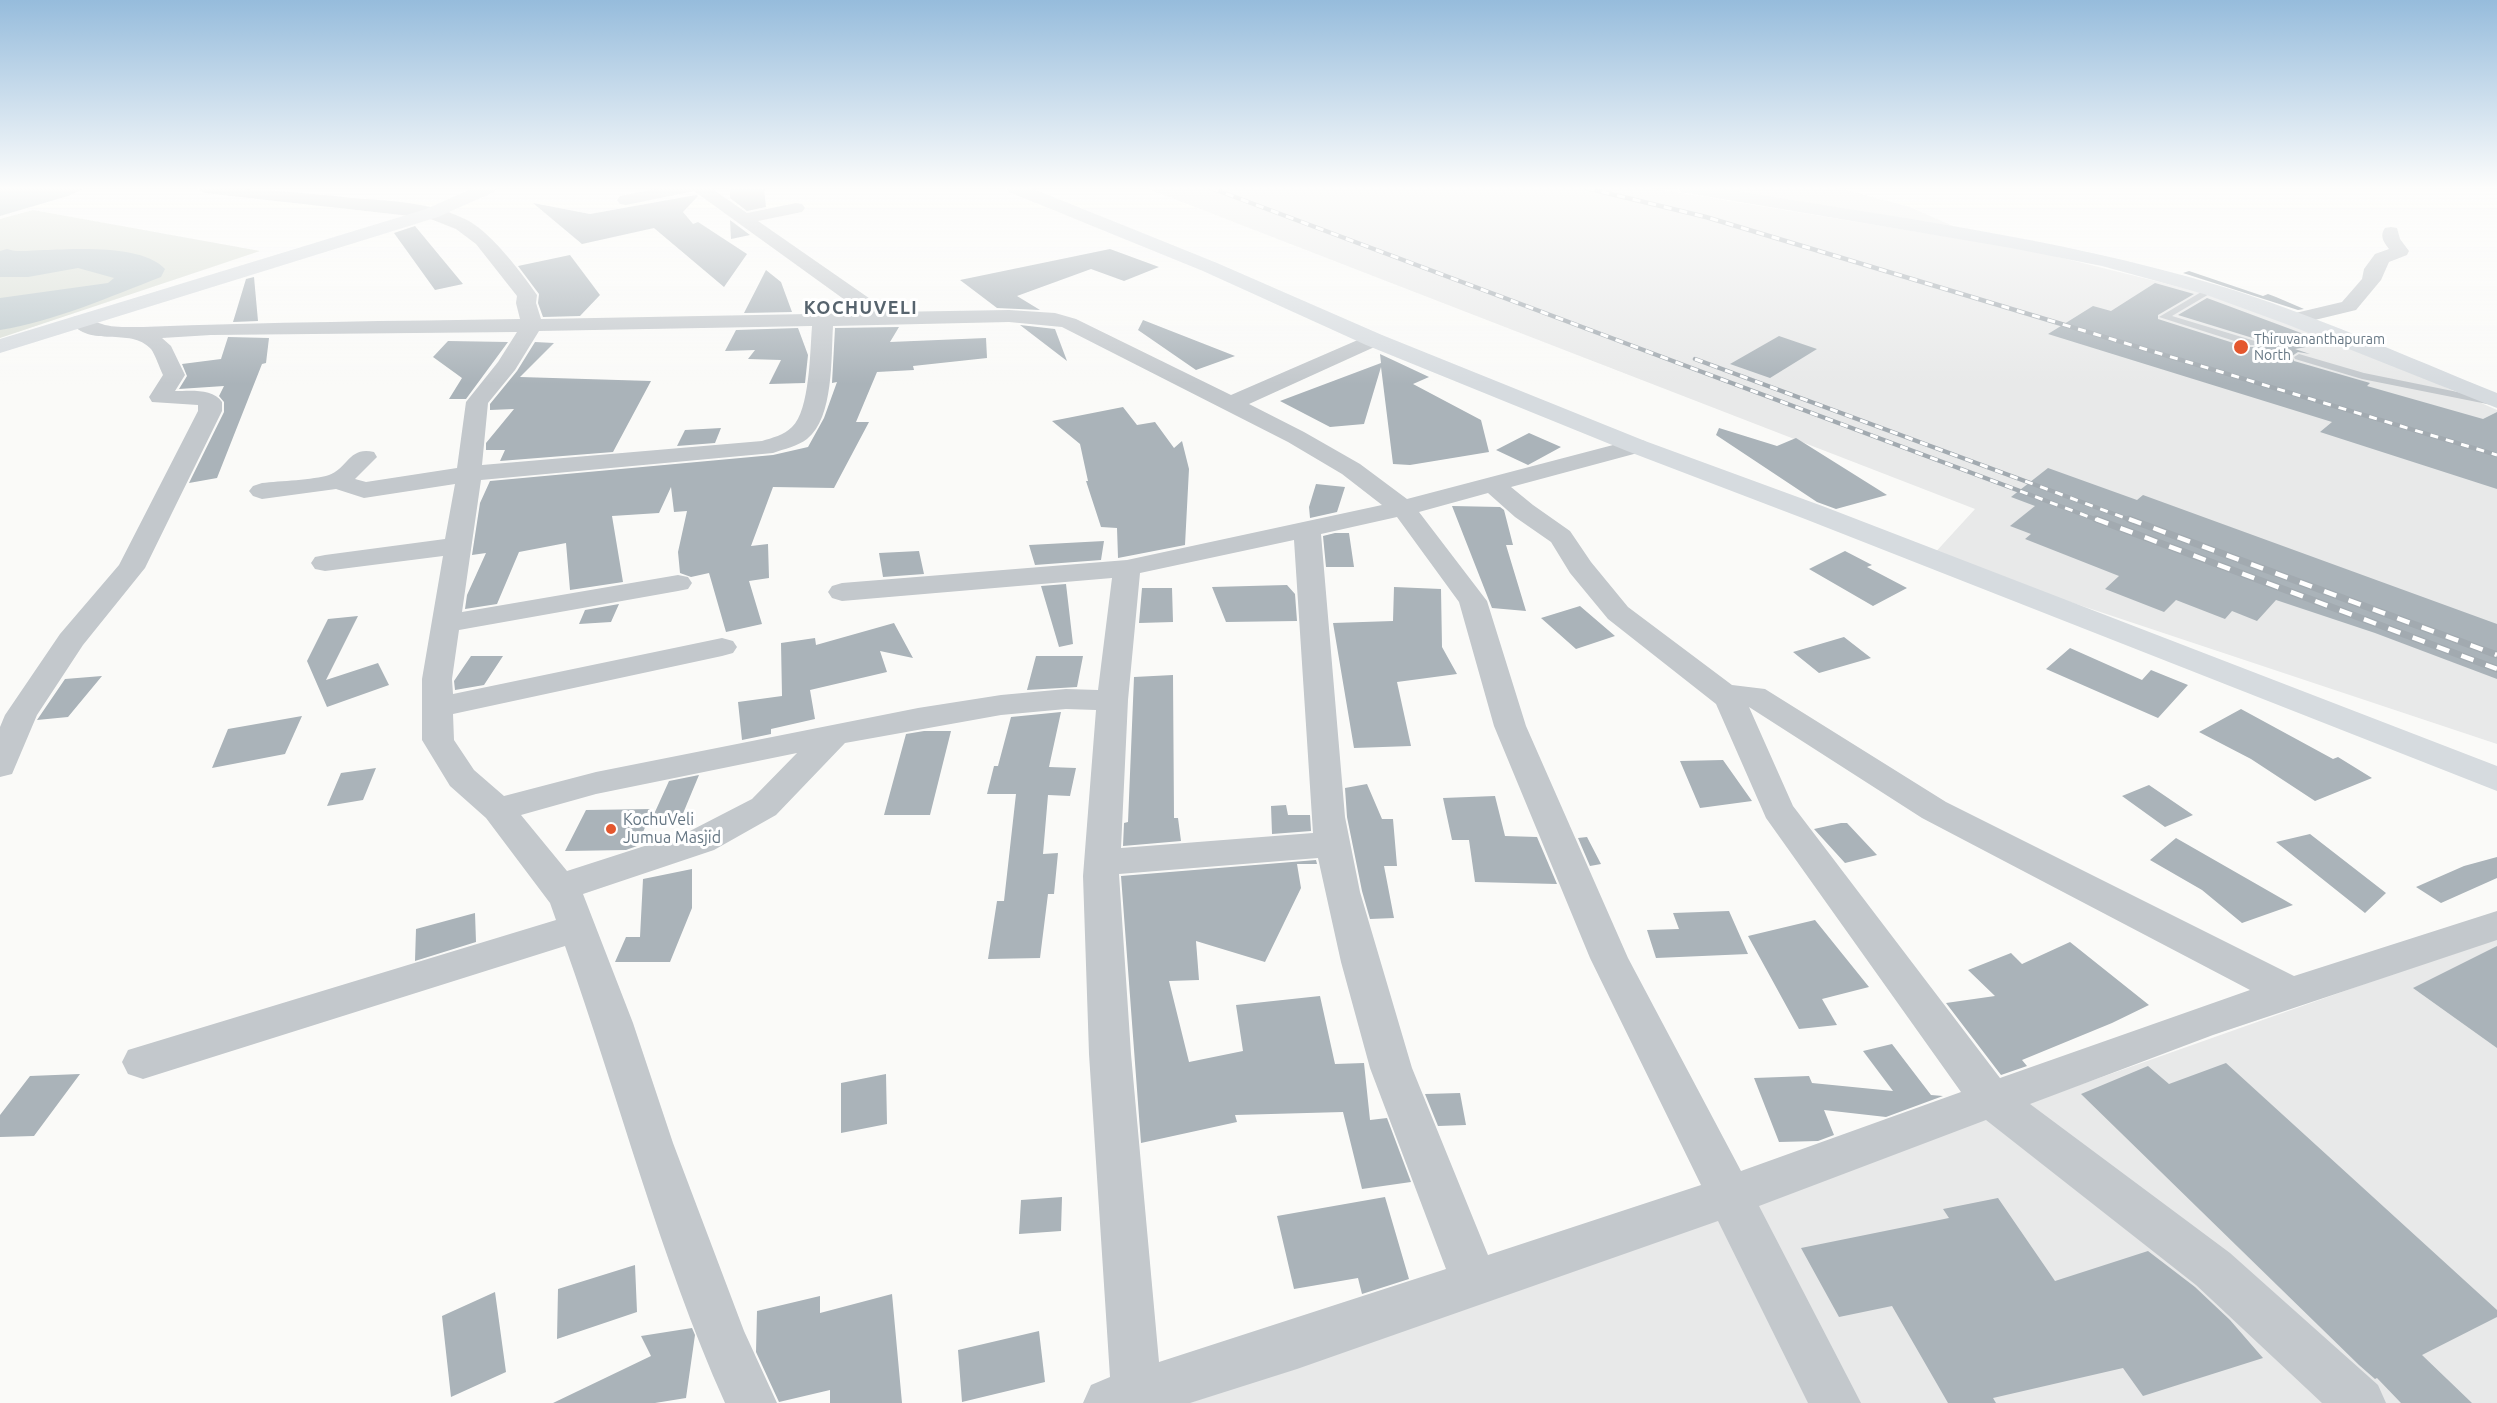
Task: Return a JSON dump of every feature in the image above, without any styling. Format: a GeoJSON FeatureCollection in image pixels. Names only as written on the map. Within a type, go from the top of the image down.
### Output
{"type":"FeatureCollection","features":[{"type":"Feature","properties":{"kind":"main road"},"geometry":{"type":"LineString","coordinates":[[0,345],[300,253]]}},
{"type":"Feature","properties":{"kind":"main road"},"geometry":{"type":"LineString","coordinates":[[1177,253],[1374,340],[1636,446],[1815,513],[2497,779]]}},
{"type":"Feature","properties":{"kind":"main road"},"geometry":{"type":"LineString","coordinates":[[2066,253],[2105,261],[2211,290],[2294,319],[2497,402]]}},
{"type":"Feature","properties":{"kind":"street"},"geometry":{"type":"LineString","coordinates":[[493,253],[527,295],[526,303],[532,325],[507,364],[477,402],[469,474],[437,679],[438,740],[462,778],[498,810],[567,898],[723,1342],[751,1403]]}},
{"type":"Feature","properties":{"kind":"street"},"geometry":{"type":"LineString","coordinates":[[792,253],[884,318]]}},
{"type":"Feature","properties":{"kind":"street"},"geometry":{"type":"LineString","coordinates":[[2294,319],[2349,306],[2371,280],[2374,269],[2382,258],[2394,253]]}},
{"type":"Feature","properties":{"kind":"street"},"geometry":{"type":"LineString","coordinates":[[80,321],[99,331],[140,333],[211,329],[1009,315],[1055,319],[1085,329],[1351,469],[1403,508],[1473,601],[1510,726],[1604,946],[1835,1403]]}},
{"type":"Feature","properties":{"kind":"street"},"geometry":{"type":"LineString","coordinates":[[262,491],[338,481],[364,490],[469,474],[764,448],[802,432],[810,418],[816,392],[823,319]]}},
{"type":"Feature","properties":{"kind":"street"},"geometry":{"type":"LineString","coordinates":[[0,766],[21,715],[71,640],[131,568],[210,411],[211,402],[201,398],[160,397],[174,375],[160,346],[140,333]]}},
{"type":"Feature","properties":{"kind":"street"},"geometry":{"type":"LineString","coordinates":[[1231,404],[1374,340]]}},
{"type":"Feature","properties":{"kind":"street"},"geometry":{"type":"LineString","coordinates":[[842,592],[1127,568],[1403,508],[1636,446]]}},
{"type":"Feature","properties":{"kind":"street"},"geometry":{"type":"LineString","coordinates":[[338,481],[365,457]]}},
{"type":"Feature","properties":{"kind":"street"},"geometry":{"type":"LineString","coordinates":[[1492,484],[1524,511],[1561,537],[1580,567],[1618,613],[1730,699],[1778,810],[1990,1098],[2212,1269],[2360,1403]]}},
{"type":"Feature","properties":{"kind":"street"},"geometry":{"type":"LineString","coordinates":[[1307,530],[1328,817],[1342,892],[1391,1068],[1475,1283]]}},
{"type":"Feature","properties":{"kind":"street"},"geometry":{"type":"LineString","coordinates":[[324,563],[458,546]]}},
{"type":"Feature","properties":{"kind":"street"},"geometry":{"type":"LineString","coordinates":[[1127,568],[1112,700],[1102,862],[1127,1400],[1730,1196],[1990,1098],[2291,993],[2497,925]]}},
{"type":"Feature","properties":{"kind":"street"},"geometry":{"type":"LineString","coordinates":[[446,624],[678,583]]}},
{"type":"Feature","properties":{"kind":"street"},"geometry":{"type":"LineString","coordinates":[[438,708],[722,647]]}},
{"type":"Feature","properties":{"kind":"street"},"geometry":{"type":"LineString","coordinates":[[1730,699],[1737,694],[1754,696],[1934,810],[2291,993]]}},
{"type":"Feature","properties":{"kind":"street"},"geometry":{"type":"LineString","coordinates":[[498,810],[596,783],[834,735],[1001,705],[1066,699],[1112,700]]}},
{"type":"Feature","properties":{"kind":"street"},"geometry":{"type":"LineString","coordinates":[[558,888],[701,841],[764,807],[834,735]]}},
{"type":"Feature","properties":{"kind":"street"},"geometry":{"type":"LineString","coordinates":[[1102,862],[1333,844]]}},
{"type":"Feature","properties":{"kind":"street"},"geometry":{"type":"LineString","coordinates":[[142,1062],[578,928]]}},
{"type":"Feature","properties":{"kind":"lane"},"geometry":{"type":"LineString","coordinates":[[2211,290],[2164,317],[2251,343]]}},
{"type":"Feature","properties":{"kind":"lane"},"geometry":{"type":"LineString","coordinates":[[2299,357],[2362,376],[2497,402]]}},
{"type":"Feature","properties":{"kind":"shaded area"},"geometry":{"type":"Polygon","coordinates":[[[0,253],[253,253],[0,338],[0,253]]]}},
{"type":"Feature","properties":{"kind":"shaded area"},"geometry":{"type":"Polygon","coordinates":[[[0,253],[133,253],[155,261],[165,269],[161,277],[82,308],[41,321],[0,330],[0,298],[108,283],[114,278],[78,268],[28,277],[0,277],[0,253]]]}},
{"type":"Feature","properties":{"kind":"shaded area"},"geometry":{"type":"Polygon","coordinates":[[[1315,253],[2044,253],[2204,293],[2345,343],[2497,410],[2497,744],[1932,556],[1975,509],[1315,253]]]}},
{"type":"Feature","properties":{"kind":"shaded area"},"geometry":{"type":"Polygon","coordinates":[[[2497,937],[2497,1403],[1182,1403],[2497,937]]]}},
{"type":"Feature","properties":{"kind":"building"},"geometry":{"type":"Polygon","coordinates":[[[409,253],[438,253],[463,284],[435,290],[409,253]]]}},
{"type":"Feature","properties":{"kind":"building"},"geometry":{"type":"Polygon","coordinates":[[[684,253],[747,254],[724,287],[684,253]]]}},
{"type":"Feature","properties":{"kind":"building"},"geometry":{"type":"Polygon","coordinates":[[[1088,253],[1122,253],[1159,267],[1124,281],[1091,269],[1017,296],[1040,310],[997,308],[960,280],[1088,253]]]}},
{"type":"Feature","properties":{"kind":"building"},"geometry":{"type":"Polygon","coordinates":[[[570,255],[600,295],[580,316],[543,317],[538,303],[539,294],[518,266],[570,255]]]}},
{"type":"Feature","properties":{"kind":"building"},"geometry":{"type":"Polygon","coordinates":[[[766,270],[781,282],[792,312],[744,313],[766,270]]]}},
{"type":"Feature","properties":{"kind":"building"},"geometry":{"type":"Polygon","coordinates":[[[2189,271],[2263,296],[2268,294],[2304,309],[2298,310],[2183,273],[2189,271]]]}},
{"type":"Feature","properties":{"kind":"building"},"geometry":{"type":"Polygon","coordinates":[[[254,277],[258,321],[233,322],[246,279],[254,277]]]}},
{"type":"Feature","properties":{"kind":"building"},"geometry":{"type":"Polygon","coordinates":[[[2155,283],[2194,294],[2158,315],[2158,319],[2246,347],[2257,347],[2256,339],[2178,315],[2207,298],[2328,343],[2295,349],[2310,354],[2298,352],[2292,356],[2294,361],[2370,383],[2367,386],[2483,419],[2497,412],[2497,489],[2320,432],[2332,422],[2048,334],[2093,306],[2111,311],[2155,283]]]}},
{"type":"Feature","properties":{"kind":"building"},"geometry":{"type":"Polygon","coordinates":[[[1143,320],[1235,356],[1196,370],[1138,330],[1143,320]]]}},
{"type":"Feature","properties":{"kind":"building"},"geometry":{"type":"Polygon","coordinates":[[[1020,325],[1055,329],[1067,361],[1020,325]]]}},
{"type":"Feature","properties":{"kind":"building"},"geometry":{"type":"Polygon","coordinates":[[[899,327],[890,342],[986,338],[987,358],[913,366],[914,370],[877,372],[856,422],[869,422],[834,488],[773,487],[751,546],[768,544],[769,578],[749,581],[762,624],[726,632],[709,573],[691,577],[680,573],[678,552],[687,511],[674,512],[671,487],[659,513],[612,516],[623,582],[570,590],[566,543],[519,552],[497,604],[465,609],[467,595],[486,553],[472,555],[480,503],[490,481],[773,455],[808,447],[824,418],[837,382],[832,383],[835,328],[899,327]]]}},
{"type":"Feature","properties":{"kind":"building"},"geometry":{"type":"Polygon","coordinates":[[[798,328],[808,355],[805,383],[769,384],[781,360],[748,359],[755,350],[725,351],[736,330],[798,328]]]}},
{"type":"Feature","properties":{"kind":"building"},"geometry":{"type":"Polygon","coordinates":[[[1779,336],[1817,349],[1770,378],[1730,364],[1779,336]]]}},
{"type":"Feature","properties":{"kind":"building"},"geometry":{"type":"Polygon","coordinates":[[[228,337],[269,338],[266,363],[262,364],[217,478],[189,483],[224,412],[224,402],[219,396],[224,386],[179,389],[187,376],[182,364],[221,359],[228,337]]]}},
{"type":"Feature","properties":{"kind":"building"},"geometry":{"type":"Polygon","coordinates":[[[448,341],[508,342],[466,399],[449,399],[462,378],[433,357],[448,341]]]}},
{"type":"Feature","properties":{"kind":"building"},"geometry":{"type":"Polygon","coordinates":[[[535,342],[554,343],[520,377],[651,381],[613,452],[500,461],[505,450],[486,450],[486,443],[514,409],[490,410],[490,404],[517,371],[535,342]]]}},
{"type":"Feature","properties":{"kind":"building"},"geometry":{"type":"Polygon","coordinates":[[[1380,354],[1429,377],[1413,384],[1481,420],[1489,452],[1410,465],[1393,464],[1381,367],[1364,424],[1330,427],[1280,401],[1381,363],[1380,354]]]}},
{"type":"Feature","properties":{"kind":"building"},"geometry":{"type":"Polygon","coordinates":[[[1123,407],[1137,425],[1155,422],[1174,448],[1182,441],[1189,469],[1185,545],[1118,558],[1117,528],[1101,527],[1086,481],[1088,481],[1080,444],[1052,421],[1123,407]]]}},
{"type":"Feature","properties":{"kind":"building"},"geometry":{"type":"Polygon","coordinates":[[[721,428],[715,443],[677,446],[685,430],[721,428]]]}},
{"type":"Feature","properties":{"kind":"building"},"geometry":{"type":"Polygon","coordinates":[[[1719,428],[1777,446],[1796,438],[1887,495],[1836,509],[1817,502],[1716,435],[1719,428]]]}},
{"type":"Feature","properties":{"kind":"building"},"geometry":{"type":"Polygon","coordinates":[[[1529,433],[1561,447],[1528,465],[1496,450],[1529,433]]]}},
{"type":"Feature","properties":{"kind":"building"},"geometry":{"type":"Polygon","coordinates":[[[2048,468],[2137,500],[2143,495],[2497,624],[2497,679],[2375,633],[2276,600],[2257,621],[2232,611],[2225,619],[2176,600],[2164,612],[2105,589],[2119,576],[2025,539],[2031,534],[2010,526],[2035,506],[2011,497],[2048,468]]]}},
{"type":"Feature","properties":{"kind":"building"},"geometry":{"type":"Polygon","coordinates":[[[1316,484],[1345,487],[1337,512],[1310,518],[1309,507],[1316,484]]]}},
{"type":"Feature","properties":{"kind":"building"},"geometry":{"type":"Polygon","coordinates":[[[1452,506],[1500,507],[1504,510],[1513,545],[1506,545],[1526,611],[1492,608],[1452,506]]]}},
{"type":"Feature","properties":{"kind":"building"},"geometry":{"type":"Polygon","coordinates":[[[1349,533],[1354,567],[1326,567],[1323,536],[1349,533]]]}},
{"type":"Feature","properties":{"kind":"building"},"geometry":{"type":"Polygon","coordinates":[[[1104,541],[1101,560],[1035,565],[1029,545],[1104,541]]]}},
{"type":"Feature","properties":{"kind":"building"},"geometry":{"type":"Polygon","coordinates":[[[919,551],[924,574],[883,577],[879,553],[919,551]]]}},
{"type":"Feature","properties":{"kind":"building"},"geometry":{"type":"Polygon","coordinates":[[[1845,551],[1872,565],[1867,567],[1907,588],[1873,606],[1809,569],[1845,551]]]}},
{"type":"Feature","properties":{"kind":"building"},"geometry":{"type":"Polygon","coordinates":[[[1066,584],[1073,644],[1059,647],[1041,586],[1066,584]]]}},
{"type":"Feature","properties":{"kind":"building"},"geometry":{"type":"Polygon","coordinates":[[[1287,585],[1295,594],[1297,621],[1226,622],[1212,587],[1287,585]]]}},
{"type":"Feature","properties":{"kind":"building"},"geometry":{"type":"Polygon","coordinates":[[[1394,587],[1441,589],[1442,647],[1457,674],[1397,682],[1411,746],[1354,748],[1333,623],[1393,621],[1394,587]]]}},
{"type":"Feature","properties":{"kind":"building"},"geometry":{"type":"Polygon","coordinates":[[[1142,588],[1172,588],[1173,622],[1139,623],[1142,588]]]}},
{"type":"Feature","properties":{"kind":"building"},"geometry":{"type":"Polygon","coordinates":[[[619,604],[611,622],[579,624],[585,610],[619,604]]]}},
{"type":"Feature","properties":{"kind":"building"},"geometry":{"type":"Polygon","coordinates":[[[1580,606],[1615,636],[1576,649],[1541,618],[1580,606]]]}},
{"type":"Feature","properties":{"kind":"building"},"geometry":{"type":"Polygon","coordinates":[[[358,616],[326,680],[378,663],[389,685],[327,707],[307,661],[328,619],[358,616]]]}},
{"type":"Feature","properties":{"kind":"building"},"geometry":{"type":"Polygon","coordinates":[[[894,623],[913,658],[880,651],[887,672],[810,690],[815,719],[771,729],[771,734],[742,740],[738,702],[782,696],[781,643],[815,638],[816,645],[894,623]]]}},
{"type":"Feature","properties":{"kind":"building"},"geometry":{"type":"Polygon","coordinates":[[[1844,637],[1871,658],[1819,673],[1793,652],[1844,637]]]}},
{"type":"Feature","properties":{"kind":"building"},"geometry":{"type":"Polygon","coordinates":[[[2070,648],[2142,680],[2151,670],[2188,685],[2158,718],[2046,669],[2070,648]]]}},
{"type":"Feature","properties":{"kind":"building"},"geometry":{"type":"Polygon","coordinates":[[[471,656],[503,656],[484,685],[455,690],[454,681],[471,656]]]}},
{"type":"Feature","properties":{"kind":"building"},"geometry":{"type":"Polygon","coordinates":[[[1036,656],[1083,656],[1077,687],[1027,690],[1036,656]]]}},
{"type":"Feature","properties":{"kind":"building"},"geometry":{"type":"Polygon","coordinates":[[[1173,675],[1174,818],[1178,818],[1181,841],[1123,846],[1124,823],[1128,822],[1134,677],[1173,675]]]}},
{"type":"Feature","properties":{"kind":"building"},"geometry":{"type":"Polygon","coordinates":[[[102,676],[68,717],[37,720],[65,679],[102,676]]]}},
{"type":"Feature","properties":{"kind":"building"},"geometry":{"type":"Polygon","coordinates":[[[2241,709],[2333,759],[2338,757],[2372,778],[2315,801],[2251,759],[2199,732],[2241,709]]]}},
{"type":"Feature","properties":{"kind":"building"},"geometry":{"type":"Polygon","coordinates":[[[1061,712],[1049,767],[1076,768],[1070,796],[1048,795],[1043,854],[1058,853],[1054,894],[1048,894],[1040,958],[988,959],[997,901],[1004,901],[1016,794],[987,794],[994,766],[998,766],[1011,717],[1061,712]]]}},
{"type":"Feature","properties":{"kind":"building"},"geometry":{"type":"Polygon","coordinates":[[[302,716],[285,754],[212,768],[228,729],[302,716]]]}},
{"type":"Feature","properties":{"kind":"building"},"geometry":{"type":"Polygon","coordinates":[[[951,731],[930,815],[884,815],[906,734],[951,731]]]}},
{"type":"Feature","properties":{"kind":"building"},"geometry":{"type":"Polygon","coordinates":[[[1723,760],[1752,801],[1700,808],[1680,761],[1723,760]]]}},
{"type":"Feature","properties":{"kind":"building"},"geometry":{"type":"Polygon","coordinates":[[[376,768],[363,800],[327,806],[341,773],[376,768]]]}},
{"type":"Feature","properties":{"kind":"building"},"geometry":{"type":"Polygon","coordinates":[[[699,775],[679,823],[650,823],[669,781],[699,775]]]}},
{"type":"Feature","properties":{"kind":"building"},"geometry":{"type":"Polygon","coordinates":[[[1367,784],[1382,819],[1393,819],[1397,866],[1384,866],[1394,918],[1370,919],[1347,817],[1345,788],[1367,784]]]}},
{"type":"Feature","properties":{"kind":"building"},"geometry":{"type":"Polygon","coordinates":[[[2149,785],[2193,815],[2165,827],[2122,796],[2149,785]]]}},
{"type":"Feature","properties":{"kind":"building"},"geometry":{"type":"Polygon","coordinates":[[[1495,796],[1505,836],[1537,837],[1557,884],[1475,882],[1469,840],[1452,840],[1443,798],[1495,796]]]}},
{"type":"Feature","properties":{"kind":"building"},"geometry":{"type":"Polygon","coordinates":[[[1286,805],[1288,815],[1310,815],[1311,831],[1272,834],[1271,806],[1286,805]]]}},
{"type":"Feature","properties":{"kind":"building"},"geometry":{"type":"Polygon","coordinates":[[[653,809],[637,846],[626,850],[565,851],[586,810],[653,809]]]}},
{"type":"Feature","properties":{"kind":"building"},"geometry":{"type":"Polygon","coordinates":[[[1847,823],[1877,855],[1845,863],[1814,829],[1847,823]]]}},
{"type":"Feature","properties":{"kind":"building"},"geometry":{"type":"Polygon","coordinates":[[[2310,834],[2386,893],[2365,913],[2276,842],[2310,834]]]}},
{"type":"Feature","properties":{"kind":"building"},"geometry":{"type":"Polygon","coordinates":[[[1587,837],[1601,864],[1590,866],[1578,838],[1587,837]]]}},
{"type":"Feature","properties":{"kind":"building"},"geometry":{"type":"Polygon","coordinates":[[[2176,838],[2293,905],[2242,923],[2202,890],[2150,860],[2176,838]]]}},
{"type":"Feature","properties":{"kind":"building"},"geometry":{"type":"Polygon","coordinates":[[[2497,857],[2497,878],[2441,903],[2416,887],[2464,866],[2497,857]]]}},
{"type":"Feature","properties":{"kind":"building"},"geometry":{"type":"Polygon","coordinates":[[[1316,860],[1317,864],[1297,864],[1301,888],[1265,962],[1196,941],[1199,980],[1169,981],[1189,1062],[1243,1051],[1236,1005],[1320,996],[1335,1064],[1364,1063],[1370,1120],[1387,1118],[1411,1182],[1362,1189],[1343,1112],[1235,1115],[1237,1122],[1141,1143],[1121,876],[1316,860]]]}},
{"type":"Feature","properties":{"kind":"building"},"geometry":{"type":"Polygon","coordinates":[[[692,869],[692,908],[670,962],[615,962],[626,937],[640,937],[643,879],[692,869]]]}},
{"type":"Feature","properties":{"kind":"building"},"geometry":{"type":"Polygon","coordinates":[[[1729,911],[1748,954],[1656,958],[1647,930],[1679,929],[1673,913],[1729,911]]]}},
{"type":"Feature","properties":{"kind":"building"},"geometry":{"type":"Polygon","coordinates":[[[475,913],[476,942],[415,961],[416,929],[475,913]]]}},
{"type":"Feature","properties":{"kind":"building"},"geometry":{"type":"Polygon","coordinates":[[[1815,920],[1869,987],[1822,999],[1837,1025],[1799,1029],[1748,936],[1815,920]]]}},
{"type":"Feature","properties":{"kind":"building"},"geometry":{"type":"Polygon","coordinates":[[[2070,942],[2149,1005],[2112,1023],[2022,1060],[2027,1066],[2001,1075],[1946,1003],[1995,996],[1968,970],[2011,953],[2022,964],[2070,942]]]}},
{"type":"Feature","properties":{"kind":"building"},"geometry":{"type":"Polygon","coordinates":[[[2497,946],[2497,1048],[2413,988],[2497,946]]]}},
{"type":"Feature","properties":{"kind":"building"},"geometry":{"type":"Polygon","coordinates":[[[1892,1044],[1931,1095],[1943,1096],[1886,1117],[1824,1110],[1834,1135],[1818,1141],[1779,1142],[1754,1078],[1809,1076],[1812,1083],[1893,1091],[1863,1051],[1892,1044]]]}},
{"type":"Feature","properties":{"kind":"building"},"geometry":{"type":"Polygon","coordinates":[[[2226,1063],[2497,1310],[2497,1317],[2422,1355],[2472,1403],[2401,1403],[2377,1378],[2375,1379],[2359,1365],[2081,1094],[2148,1066],[2169,1084],[2226,1063]]]}},
{"type":"Feature","properties":{"kind":"building"},"geometry":{"type":"Polygon","coordinates":[[[80,1074],[34,1136],[0,1137],[0,1115],[30,1076],[80,1074]]]}},
{"type":"Feature","properties":{"kind":"building"},"geometry":{"type":"Polygon","coordinates":[[[886,1074],[887,1124],[841,1133],[841,1083],[886,1074]]]}},
{"type":"Feature","properties":{"kind":"building"},"geometry":{"type":"Polygon","coordinates":[[[1460,1093],[1466,1125],[1438,1126],[1425,1094],[1460,1093]]]}},
{"type":"Feature","properties":{"kind":"building"},"geometry":{"type":"Polygon","coordinates":[[[1062,1197],[1061,1231],[1019,1234],[1021,1200],[1062,1197]]]}},
{"type":"Feature","properties":{"kind":"building"},"geometry":{"type":"Polygon","coordinates":[[[1385,1197],[1409,1279],[1362,1294],[1358,1278],[1294,1289],[1277,1216],[1385,1197]]]}},
{"type":"Feature","properties":{"kind":"building"},"geometry":{"type":"Polygon","coordinates":[[[1998,1198],[2055,1281],[2148,1251],[2195,1287],[2230,1320],[2263,1358],[2143,1396],[2123,1368],[1993,1398],[1996,1403],[1948,1403],[1892,1306],[1839,1317],[1801,1248],[1949,1218],[1943,1209],[1998,1198]]]}},
{"type":"Feature","properties":{"kind":"building"},"geometry":{"type":"Polygon","coordinates":[[[635,1265],[637,1312],[557,1339],[558,1289],[635,1265]]]}},
{"type":"Feature","properties":{"kind":"building"},"geometry":{"type":"Polygon","coordinates":[[[495,1292],[506,1372],[451,1397],[442,1316],[495,1292]]]}},
{"type":"Feature","properties":{"kind":"building"},"geometry":{"type":"Polygon","coordinates":[[[892,1294],[902,1403],[830,1403],[830,1390],[779,1402],[756,1352],[757,1311],[820,1296],[820,1313],[892,1294]]]}},
{"type":"Feature","properties":{"kind":"building"},"geometry":{"type":"Polygon","coordinates":[[[692,1328],[695,1335],[686,1398],[655,1403],[553,1403],[651,1356],[641,1336],[692,1328]]]}},
{"type":"Feature","properties":{"kind":"building"},"geometry":{"type":"Polygon","coordinates":[[[1039,1331],[1045,1382],[962,1402],[958,1350],[1039,1331]]]}},
{"type":"Feature","properties":{"kind":"railway"},"geometry":{"type":"LineString","coordinates":[[1386,253],[2100,521]]}},
{"type":"Feature","properties":{"kind":"railway"},"geometry":{"type":"LineString","coordinates":[[1827,253],[2497,455]]}},
{"type":"Feature","properties":{"kind":"railway"},"geometry":{"type":"LineString","coordinates":[[1695,359],[2133,521]]}},
{"type":"Feature","properties":{"kind":"railway"},"geometry":{"type":"LineString","coordinates":[[2096,519],[2497,669]]}},
{"type":"Feature","properties":{"kind":"railway"},"geometry":{"type":"LineString","coordinates":[[2129,519],[2497,655]]}},
{"type":"Feature","properties":{"kind":"place","name":"Thiruvananthapuram North"},"geometry":{"type":"Point","coordinates":[2241,347]}},
{"type":"Feature","properties":{"kind":"place","name":"KochuVeli Jumua Masjid"},"geometry":{"type":"Point","coordinates":[611,829]}},
{"type":"Feature","properties":{"kind":"district","name":"KOCHUVELI"},"geometry":{"type":"Point","coordinates":[861,308]}}]}
